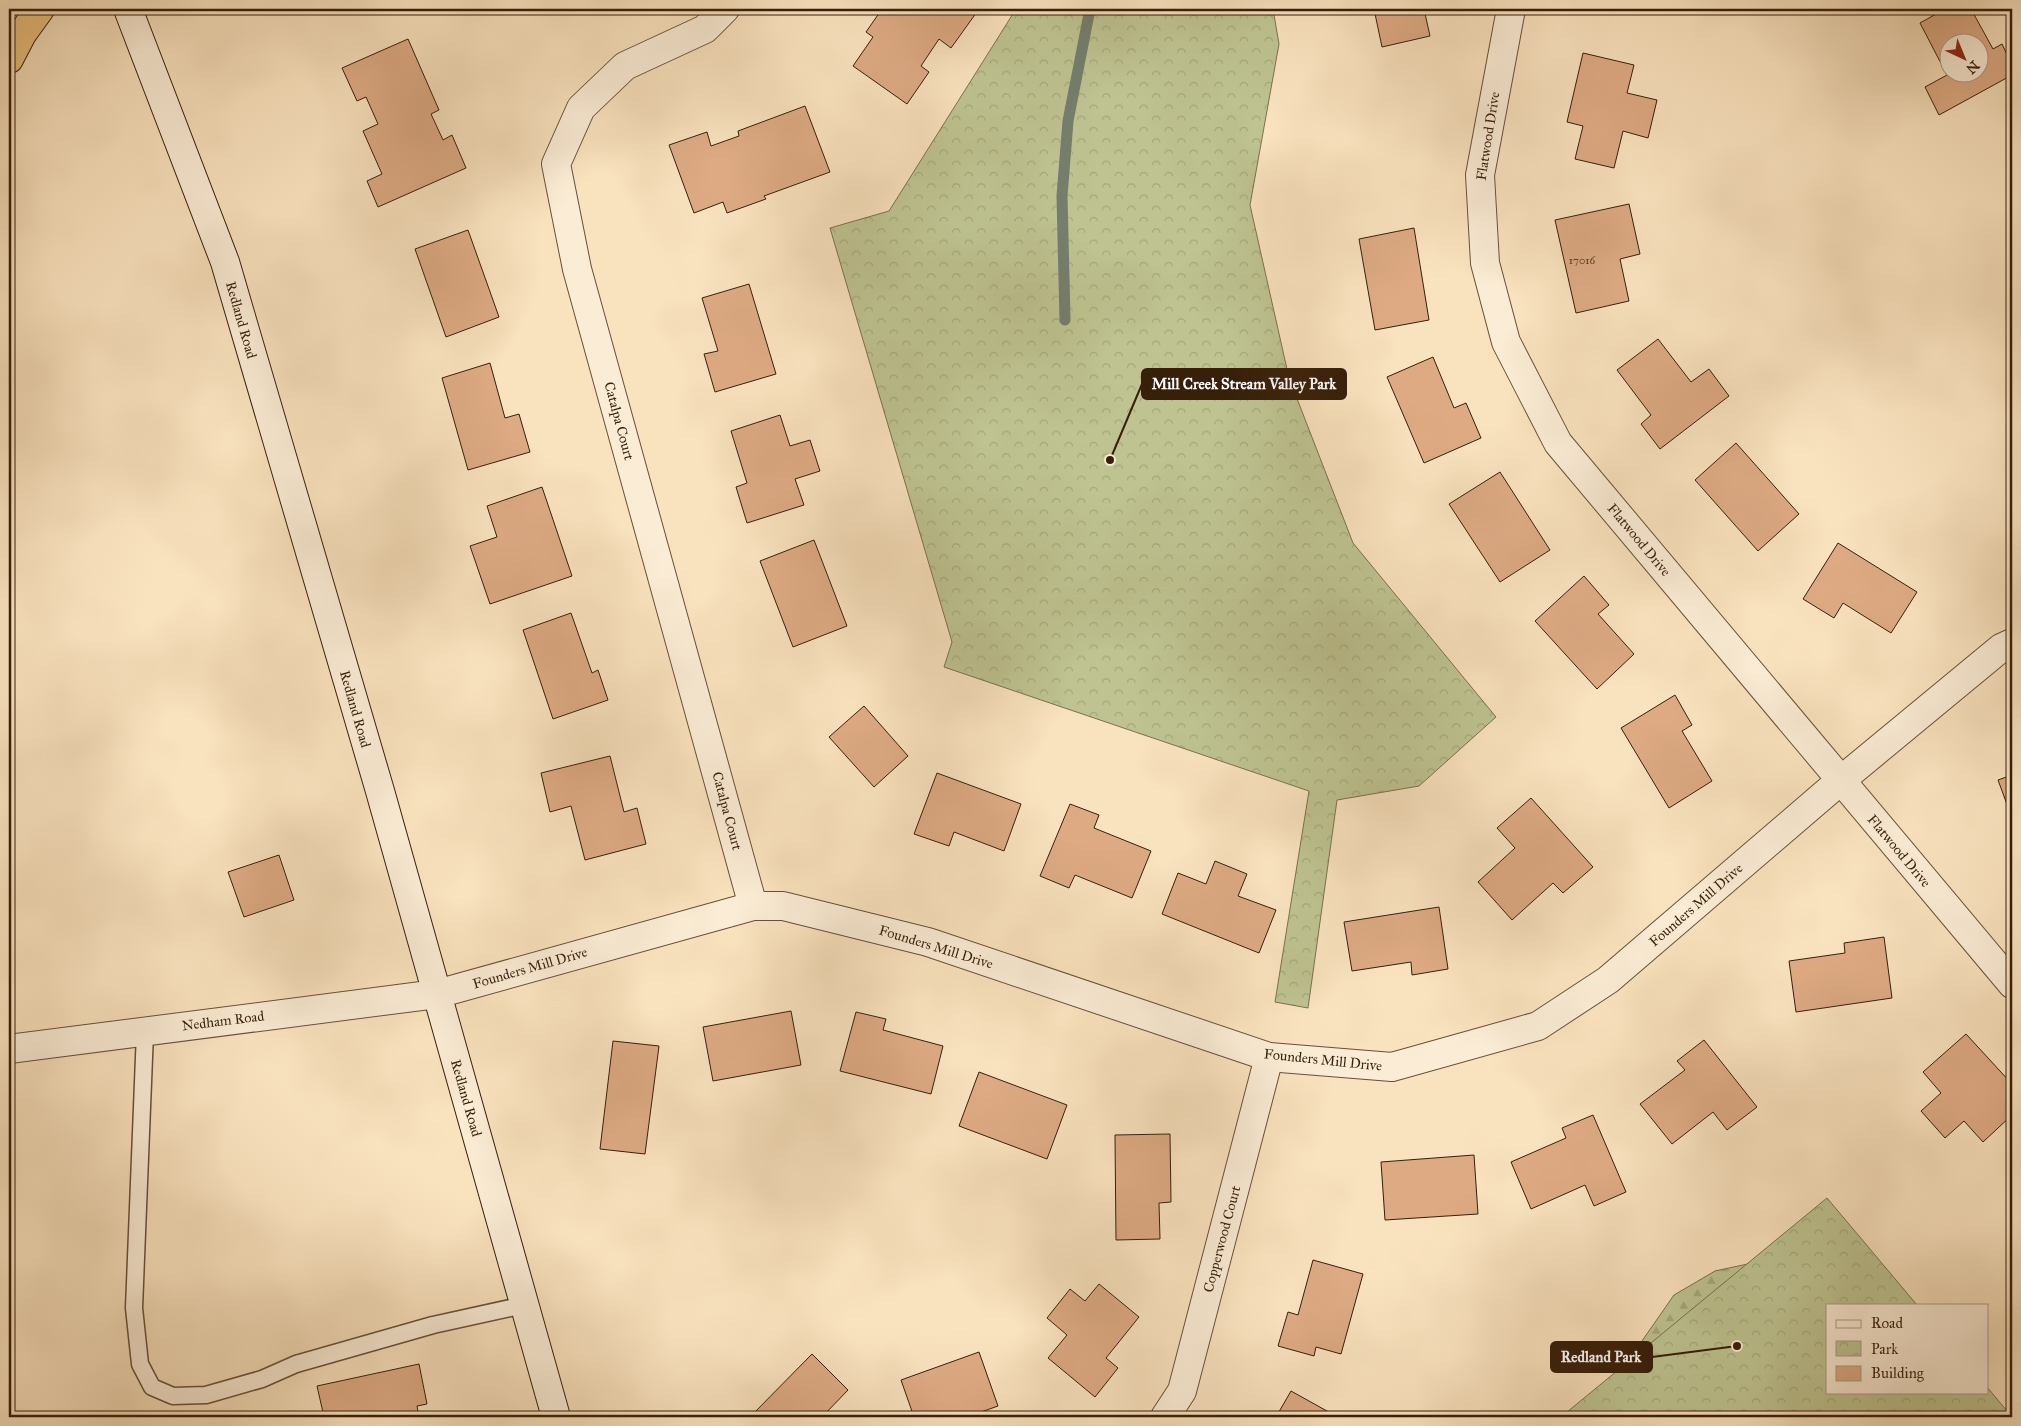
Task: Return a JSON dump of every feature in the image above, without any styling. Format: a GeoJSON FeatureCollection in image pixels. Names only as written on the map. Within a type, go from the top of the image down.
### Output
{"type":"FeatureCollection","features":[{"type":"Feature","properties":{"kind":"highway"},"geometry":{"type":"LineString","coordinates":[[9,59],[22,34],[40,9]]}},
{"type":"Feature","properties":{"kind":"street","name":"Redland Road"},"geometry":{"type":"LineString","coordinates":[[128,9],[225,262],[437,994],[556,1417]]}},
{"type":"Feature","properties":{"kind":"street","name":"Catalpa Court"},"geometry":{"type":"LineString","coordinates":[[725,9],[705,29],[625,66],[581,108],[556,164],[577,269],[753,906]]}},
{"type":"Feature","properties":{"kind":"street","name":"Flatwood Drive"},"geometry":{"type":"LineString","coordinates":[[1511,9],[1480,176],[1484,263],[1506,342],[1558,443],[2012,984]]}},
{"type":"Feature","properties":{"kind":"street","name":"Founders Mill Drive"},"geometry":{"type":"LineString","coordinates":[[437,994],[753,906],[783,906],[928,942],[1269,1057],[1392,1067],[1538,1026],[1608,980],[1840,781],[2001,648],[2012,643]]}},
{"type":"Feature","properties":{"kind":"street","name":"Nedham Road"},"geometry":{"type":"LineString","coordinates":[[9,1050],[437,994]]}},
{"type":"Feature","properties":{"kind":"street","name":"Copperwood Court"},"geometry":{"type":"LineString","coordinates":[[1165,1417],[1182,1391],[1269,1057]]}},
{"type":"Feature","properties":{"kind":"lane"},"geometry":{"type":"LineString","coordinates":[[146,1032],[134,1308],[140,1364],[152,1387],[173,1396],[206,1396],[262,1379],[296,1364],[433,1325],[524,1305]]}},
{"type":"Feature","properties":{"kind":"green space"},"geometry":{"type":"Polygon","coordinates":[[[1016,9],[1273,9],[1279,44],[1250,205],[1289,378],[1353,543],[1496,717],[1419,786],[1337,800],[1308,1008],[1275,1002],[1309,791],[944,667],[952,642],[830,228],[889,211],[1016,9]]]}},
{"type":"Feature","properties":{"kind":"green space"},"geometry":{"type":"Polygon","coordinates":[[[1827,1198],[1916,1304],[1826,1304],[1826,1394],[1988,1394],[1988,1388],[2012,1417],[1561,1417],[1827,1198]]]}},
{"type":"Feature","properties":{"kind":"green space"},"geometry":{"type":"Polygon","coordinates":[[[1771,1259],[1585,1417],[1598,1404],[1674,1295],[1715,1271],[1771,1259]]]}},
{"type":"Feature","properties":{"kind":"building"},"geometry":{"type":"Polygon","coordinates":[[[882,9],[979,9],[951,48],[939,39],[921,66],[929,72],[907,104],[853,66],[873,37],[866,32],[882,9]]]}},
{"type":"Feature","properties":{"kind":"building"},"geometry":{"type":"Polygon","coordinates":[[[1374,9],[1424,9],[1430,36],[1382,47],[1374,9]]]}},
{"type":"Feature","properties":{"kind":"building"},"geometry":{"type":"Polygon","coordinates":[[[1945,9],[1971,9],[1984,32],[1938,32],[1938,58],[1920,23],[1945,9]]]}},
{"type":"Feature","properties":{"kind":"building"},"geometry":{"type":"Polygon","coordinates":[[[408,39],[439,110],[431,114],[443,140],[452,135],[466,168],[378,207],[367,181],[382,174],[363,131],[378,124],[366,97],[357,101],[342,68],[408,39]]]}},
{"type":"Feature","properties":{"kind":"building"},"geometry":{"type":"Polygon","coordinates":[[[1988,40],[1993,49],[2002,44],[2012,65],[2012,75],[1939,115],[1925,87],[1938,80],[1938,82],[1988,82],[1988,40]]]}},
{"type":"Feature","properties":{"kind":"building"},"geometry":{"type":"Polygon","coordinates":[[[1583,53],[1634,65],[1627,93],[1657,100],[1648,138],[1623,131],[1614,168],[1575,159],[1583,126],[1567,122],[1583,53]]]}},
{"type":"Feature","properties":{"kind":"building"},"geometry":{"type":"Polygon","coordinates":[[[805,106],[830,172],[764,196],[766,199],[727,213],[723,202],[694,213],[669,145],[707,132],[711,146],[739,136],[738,131],[805,106]]]}},
{"type":"Feature","properties":{"kind":"building"},"geometry":{"type":"Polygon","coordinates":[[[1629,204],[1640,254],[1620,259],[1629,301],[1576,313],[1555,220],[1629,204]]]}},
{"type":"Feature","properties":{"kind":"building"},"geometry":{"type":"Polygon","coordinates":[[[1414,228],[1429,320],[1375,330],[1359,239],[1414,228]]]}},
{"type":"Feature","properties":{"kind":"building"},"geometry":{"type":"Polygon","coordinates":[[[468,230],[499,317],[446,337],[415,249],[468,230]]]}},
{"type":"Feature","properties":{"kind":"building"},"geometry":{"type":"Polygon","coordinates":[[[749,284],[776,374],[715,392],[704,354],[718,351],[702,298],[749,284]]]}},
{"type":"Feature","properties":{"kind":"building"},"geometry":{"type":"Polygon","coordinates":[[[1658,339],[1691,382],[1709,369],[1729,396],[1660,449],[1641,424],[1651,415],[1617,370],[1658,339]]]}},
{"type":"Feature","properties":{"kind":"building"},"geometry":{"type":"Polygon","coordinates":[[[1433,357],[1454,408],[1466,403],[1481,438],[1424,463],[1387,377],[1433,357]]]}},
{"type":"Feature","properties":{"kind":"building"},"geometry":{"type":"Polygon","coordinates":[[[490,363],[505,418],[519,414],[530,452],[468,470],[442,378],[490,363]]]}},
{"type":"Feature","properties":{"kind":"building"},"geometry":{"type":"Polygon","coordinates":[[[780,415],[790,446],[810,440],[820,471],[795,479],[804,505],[747,523],[736,487],[747,483],[731,431],[780,415]]]}},
{"type":"Feature","properties":{"kind":"building"},"geometry":{"type":"Polygon","coordinates":[[[1736,443],[1799,514],[1758,551],[1695,480],[1736,443]]]}},
{"type":"Feature","properties":{"kind":"building"},"geometry":{"type":"Polygon","coordinates":[[[1500,472],[1550,550],[1500,582],[1449,504],[1500,472]]]}},
{"type":"Feature","properties":{"kind":"building"},"geometry":{"type":"Polygon","coordinates":[[[542,487],[572,576],[490,604],[470,546],[497,537],[487,506],[542,487]]]}},
{"type":"Feature","properties":{"kind":"building"},"geometry":{"type":"Polygon","coordinates":[[[814,540],[847,626],[793,647],[760,561],[814,540]]]}},
{"type":"Feature","properties":{"kind":"building"},"geometry":{"type":"Polygon","coordinates":[[[1838,543],[1917,592],[1891,633],[1843,603],[1834,618],[1803,599],[1838,543]]]}},
{"type":"Feature","properties":{"kind":"building"},"geometry":{"type":"Polygon","coordinates":[[[1584,576],[1609,605],[1598,614],[1634,654],[1597,689],[1535,621],[1584,576]]]}},
{"type":"Feature","properties":{"kind":"building"},"geometry":{"type":"Polygon","coordinates":[[[571,613],[592,673],[598,670],[608,700],[553,719],[523,630],[571,613]]]}},
{"type":"Feature","properties":{"kind":"building"},"geometry":{"type":"Polygon","coordinates":[[[1675,695],[1692,725],[1682,731],[1712,781],[1669,808],[1621,728],[1675,695]]]}},
{"type":"Feature","properties":{"kind":"building"},"geometry":{"type":"Polygon","coordinates":[[[864,706],[908,756],[874,787],[829,737],[864,706]]]}},
{"type":"Feature","properties":{"kind":"building"},"geometry":{"type":"Polygon","coordinates":[[[610,756],[624,812],[637,808],[646,844],[585,860],[571,806],[550,812],[541,773],[610,756]]]}},
{"type":"Feature","properties":{"kind":"building"},"geometry":{"type":"Polygon","coordinates":[[[937,773],[1021,804],[1004,851],[954,832],[949,846],[914,834],[937,773]]]}},
{"type":"Feature","properties":{"kind":"building"},"geometry":{"type":"Polygon","coordinates":[[[2012,775],[2012,818],[1998,780],[2012,775]]]}},
{"type":"Feature","properties":{"kind":"building"},"geometry":{"type":"Polygon","coordinates":[[[1531,798],[1593,867],[1563,893],[1553,883],[1512,920],[1478,882],[1515,848],[1497,828],[1531,798]]]}},
{"type":"Feature","properties":{"kind":"building"},"geometry":{"type":"Polygon","coordinates":[[[1070,804],[1099,815],[1094,828],[1151,851],[1132,898],[1075,875],[1069,888],[1040,876],[1070,804]]]}},
{"type":"Feature","properties":{"kind":"building"},"geometry":{"type":"Polygon","coordinates":[[[279,855],[294,900],[244,917],[228,872],[279,855]]]}},
{"type":"Feature","properties":{"kind":"building"},"geometry":{"type":"Polygon","coordinates":[[[1215,861],[1247,874],[1238,896],[1276,910],[1259,953],[1162,914],[1178,873],[1206,884],[1215,861]]]}},
{"type":"Feature","properties":{"kind":"building"},"geometry":{"type":"Polygon","coordinates":[[[1439,907],[1448,969],[1412,975],[1411,962],[1352,971],[1344,922],[1439,907]]]}},
{"type":"Feature","properties":{"kind":"building"},"geometry":{"type":"Polygon","coordinates":[[[1884,937],[1892,998],[1796,1012],[1789,961],[1845,953],[1844,943],[1884,937]]]}},
{"type":"Feature","properties":{"kind":"building"},"geometry":{"type":"Polygon","coordinates":[[[791,1011],[801,1065],[713,1081],[703,1027],[791,1011]]]}},
{"type":"Feature","properties":{"kind":"building"},"geometry":{"type":"Polygon","coordinates":[[[856,1012],[886,1019],[883,1030],[943,1046],[931,1094],[840,1071],[856,1012]]]}},
{"type":"Feature","properties":{"kind":"building"},"geometry":{"type":"Polygon","coordinates":[[[1966,1034],[2012,1084],[2012,1115],[1983,1142],[1964,1121],[1945,1138],[1921,1111],[1941,1093],[1923,1072],[1966,1034]]]}},
{"type":"Feature","properties":{"kind":"building"},"geometry":{"type":"Polygon","coordinates":[[[1704,1040],[1757,1107],[1727,1130],[1713,1112],[1672,1144],[1640,1104],[1685,1070],[1677,1061],[1704,1040]]]}},
{"type":"Feature","properties":{"kind":"building"},"geometry":{"type":"Polygon","coordinates":[[[613,1041],[659,1046],[645,1154],[600,1149],[613,1041]]]}},
{"type":"Feature","properties":{"kind":"building"},"geometry":{"type":"Polygon","coordinates":[[[979,1072],[1067,1105],[1047,1159],[959,1126],[979,1072]]]}},
{"type":"Feature","properties":{"kind":"building"},"geometry":{"type":"Polygon","coordinates":[[[1593,1115],[1626,1192],[1594,1206],[1585,1185],[1531,1209],[1511,1162],[1566,1138],[1562,1128],[1593,1115]]]}},
{"type":"Feature","properties":{"kind":"building"},"geometry":{"type":"Polygon","coordinates":[[[1170,1134],[1171,1202],[1159,1203],[1160,1239],[1116,1240],[1115,1135],[1170,1134]]]}},
{"type":"Feature","properties":{"kind":"building"},"geometry":{"type":"Polygon","coordinates":[[[1474,1155],[1478,1214],[1385,1220],[1381,1162],[1474,1155]]]}},
{"type":"Feature","properties":{"kind":"building"},"geometry":{"type":"Polygon","coordinates":[[[1313,1260],[1363,1274],[1341,1354],[1316,1347],[1314,1356],[1278,1346],[1288,1312],[1298,1315],[1313,1260]]]}},
{"type":"Feature","properties":{"kind":"building"},"geometry":{"type":"Polygon","coordinates":[[[1099,1284],[1139,1317],[1106,1358],[1118,1368],[1095,1397],[1048,1358],[1067,1335],[1047,1318],[1070,1289],[1085,1301],[1099,1284]]]}},
{"type":"Feature","properties":{"kind":"building"},"geometry":{"type":"Polygon","coordinates":[[[979,1352],[998,1406],[967,1417],[914,1417],[901,1380],[979,1352]]]}},
{"type":"Feature","properties":{"kind":"building"},"geometry":{"type":"Polygon","coordinates":[[[812,1354],[848,1390],[822,1417],[750,1417],[812,1354]]]}},
{"type":"Feature","properties":{"kind":"building"},"geometry":{"type":"Polygon","coordinates":[[[419,1364],[427,1404],[417,1406],[419,1417],[324,1417],[317,1386],[419,1364]]]}},
{"type":"Feature","properties":{"kind":"building"},"geometry":{"type":"Polygon","coordinates":[[[1291,1391],[1336,1416],[1276,1417],[1291,1391]]]}},
{"type":"Feature","properties":{"kind":"waterway"},"geometry":{"type":"LineString","coordinates":[[1065,320],[1062,196],[1068,121],[1090,9]]}},
{"type":"Feature","properties":{"kind":"place","name":"Mill Creek Stream Valley Park"},"geometry":{"type":"Point","coordinates":[1110,460]}},
{"type":"Feature","properties":{"kind":"place","name":"Redland Park"},"geometry":{"type":"Point","coordinates":[1737,1346]}}]}
